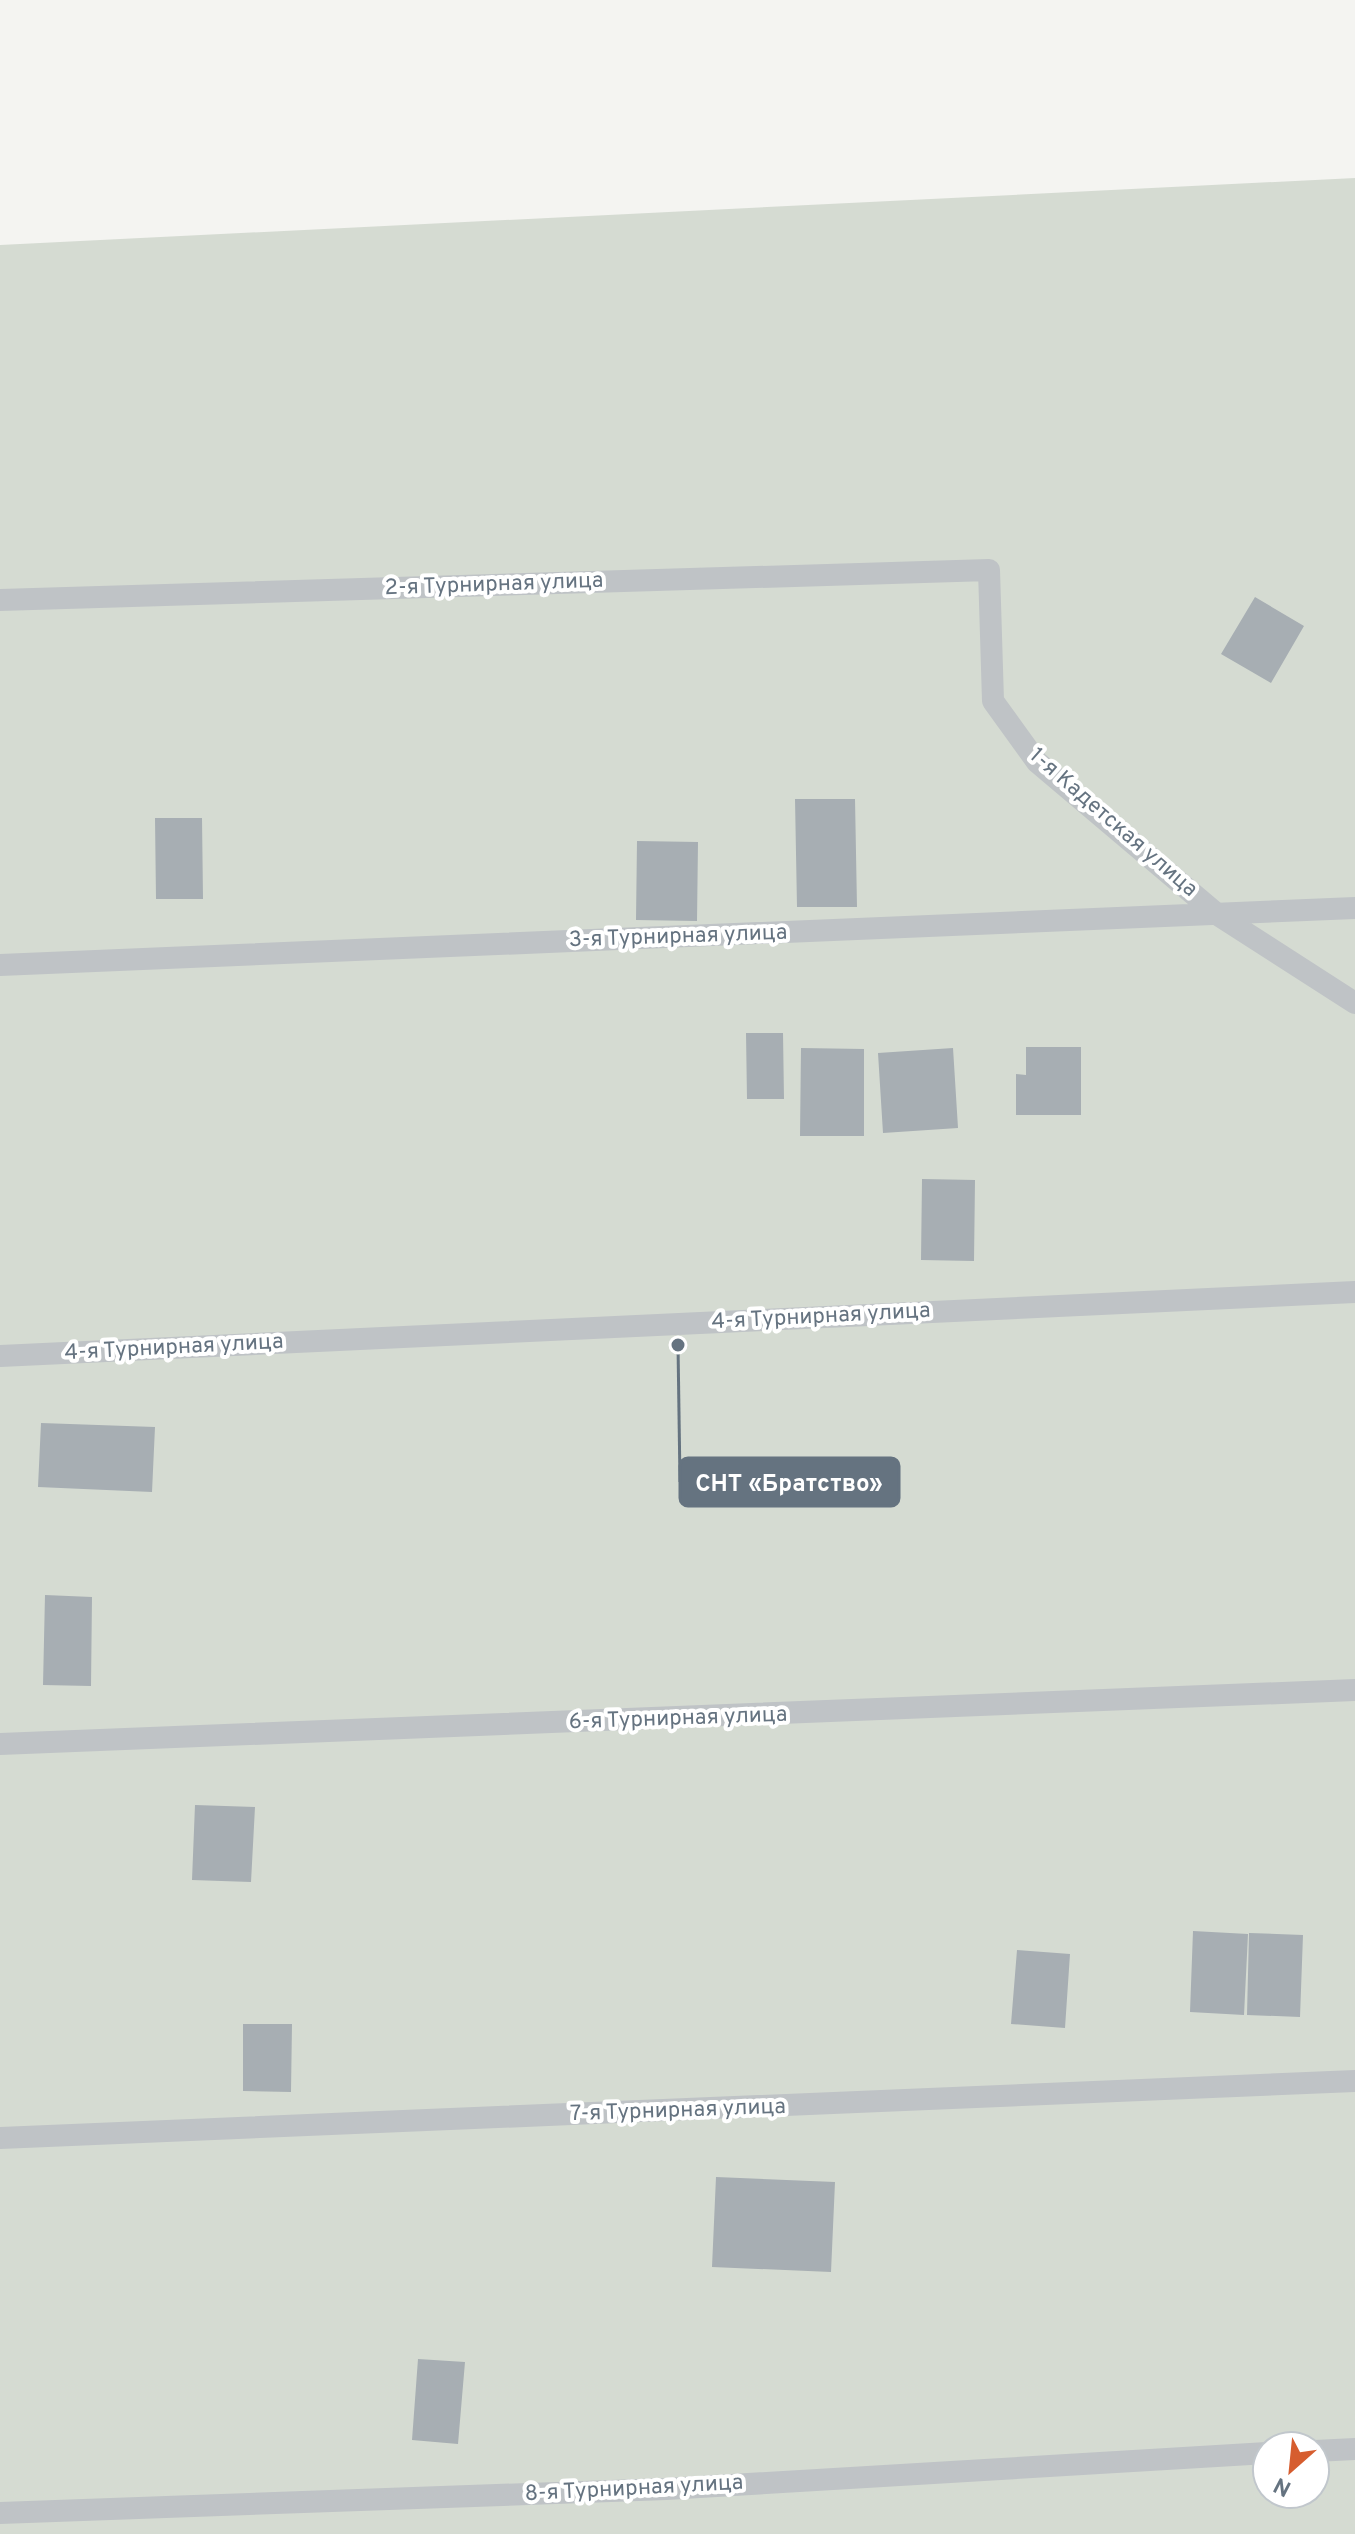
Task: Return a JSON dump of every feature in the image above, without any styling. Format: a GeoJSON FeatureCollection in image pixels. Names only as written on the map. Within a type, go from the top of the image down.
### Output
{"type":"FeatureCollection","features":[{"type":"Feature","properties":{"kind":"lane","name":"2-я Турнирная улица"},"geometry":{"type":"LineString","coordinates":[[0,600],[989,570]]}},
{"type":"Feature","properties":{"kind":"lane","name":"1-я Кадетская улица"},"geometry":{"type":"LineString","coordinates":[[989,570],[993,701],[1037,762],[1218,915],[1355,1003]]}},
{"type":"Feature","properties":{"kind":"lane","name":"3-я Турнирная улица"},"geometry":{"type":"LineString","coordinates":[[0,965],[1355,908]]}},
{"type":"Feature","properties":{"kind":"lane","name":"4-я Турнирная улица"},"geometry":{"type":"LineString","coordinates":[[0,1356],[1355,1292]]}},
{"type":"Feature","properties":{"kind":"lane","name":"6-я Турнирная улица"},"geometry":{"type":"LineString","coordinates":[[0,1744],[1355,1690]]}},
{"type":"Feature","properties":{"kind":"lane","name":"7-я Турнирная улица"},"geometry":{"type":"LineString","coordinates":[[0,2138],[1355,2081]]}},
{"type":"Feature","properties":{"kind":"lane"},"geometry":{"type":"LineString","coordinates":[[1331,2450],[1355,2449]]}},
{"type":"Feature","properties":{"kind":"lane","name":"8-я Турнирная улица"},"geometry":{"type":"LineString","coordinates":[[0,2513],[666,2489],[1251,2454]]}},
{"type":"Feature","properties":{"kind":"shaded area"},"geometry":{"type":"Polygon","coordinates":[[[1355,178],[1355,2534],[0,2534],[0,245],[1355,178]]]}},
{"type":"Feature","properties":{"kind":"building"},"geometry":{"type":"Polygon","coordinates":[[[1255,597],[1304,626],[1271,683],[1221,654],[1255,597]]]}},
{"type":"Feature","properties":{"kind":"building"},"geometry":{"type":"Polygon","coordinates":[[[795,799],[855,799],[857,907],[797,907],[795,799]]]}},
{"type":"Feature","properties":{"kind":"building"},"geometry":{"type":"Polygon","coordinates":[[[155,818],[202,818],[203,899],[156,899],[155,818]]]}},
{"type":"Feature","properties":{"kind":"building"},"geometry":{"type":"Polygon","coordinates":[[[637,841],[698,842],[697,921],[636,920],[637,841]]]}},
{"type":"Feature","properties":{"kind":"building"},"geometry":{"type":"Polygon","coordinates":[[[746,1033],[783,1033],[784,1099],[747,1099],[746,1033]]]}},
{"type":"Feature","properties":{"kind":"building"},"geometry":{"type":"Polygon","coordinates":[[[1026,1047],[1081,1047],[1081,1115],[1016,1115],[1016,1074],[1026,1075],[1026,1047]]]}},
{"type":"Feature","properties":{"kind":"building"},"geometry":{"type":"Polygon","coordinates":[[[801,1048],[864,1049],[864,1136],[800,1136],[801,1048]]]}},
{"type":"Feature","properties":{"kind":"building"},"geometry":{"type":"Polygon","coordinates":[[[953,1048],[958,1128],[883,1133],[878,1053],[953,1048]]]}},
{"type":"Feature","properties":{"kind":"building"},"geometry":{"type":"Polygon","coordinates":[[[922,1179],[975,1180],[974,1261],[921,1260],[922,1179]]]}},
{"type":"Feature","properties":{"kind":"building"},"geometry":{"type":"Polygon","coordinates":[[[41,1423],[155,1427],[152,1492],[38,1487],[41,1423]]]}},
{"type":"Feature","properties":{"kind":"building"},"geometry":{"type":"Polygon","coordinates":[[[45,1595],[92,1597],[91,1686],[43,1685],[45,1595]]]}},
{"type":"Feature","properties":{"kind":"building"},"geometry":{"type":"Polygon","coordinates":[[[195,1805],[255,1807],[251,1882],[192,1880],[195,1805]]]}},
{"type":"Feature","properties":{"kind":"building"},"geometry":{"type":"Polygon","coordinates":[[[1193,1931],[1248,1934],[1244,2015],[1190,2012],[1193,1931]]]}},
{"type":"Feature","properties":{"kind":"building"},"geometry":{"type":"Polygon","coordinates":[[[1249,1933],[1303,1935],[1300,2017],[1247,2015],[1249,1933]]]}},
{"type":"Feature","properties":{"kind":"building"},"geometry":{"type":"Polygon","coordinates":[[[1017,1950],[1070,1954],[1065,2028],[1011,2024],[1017,1950]]]}},
{"type":"Feature","properties":{"kind":"building"},"geometry":{"type":"Polygon","coordinates":[[[243,2024],[292,2024],[291,2092],[243,2091],[243,2024]]]}},
{"type":"Feature","properties":{"kind":"building"},"geometry":{"type":"Polygon","coordinates":[[[716,2177],[835,2182],[831,2272],[712,2267],[716,2177]]]}},
{"type":"Feature","properties":{"kind":"building"},"geometry":{"type":"Polygon","coordinates":[[[418,2359],[465,2362],[458,2444],[412,2440],[418,2359]]]}},
{"type":"Feature","properties":{"kind":"place","name":"СНТ «Братство»"},"geometry":{"type":"Point","coordinates":[678,1345]}}]}
